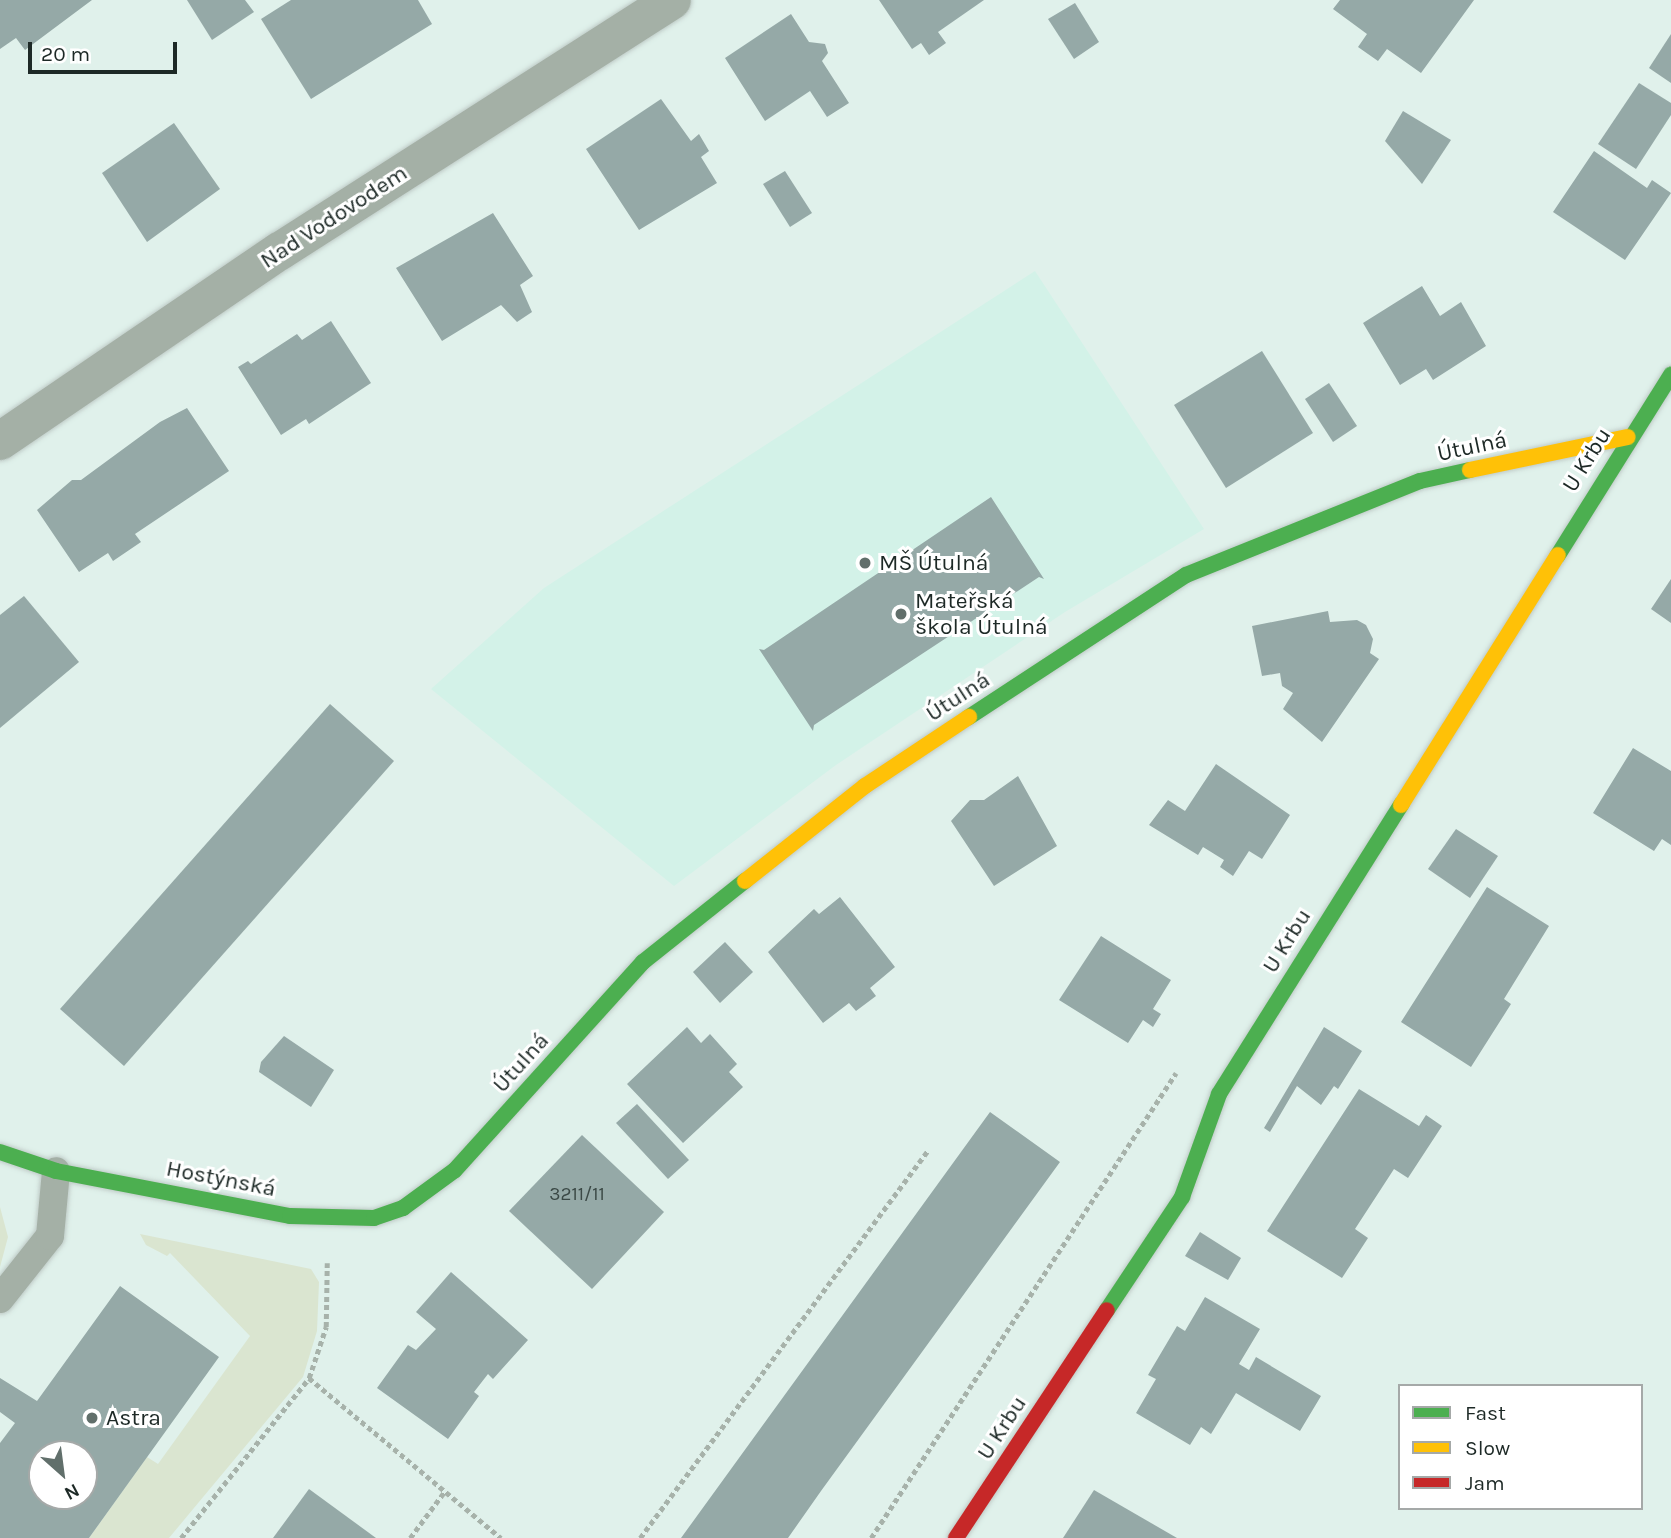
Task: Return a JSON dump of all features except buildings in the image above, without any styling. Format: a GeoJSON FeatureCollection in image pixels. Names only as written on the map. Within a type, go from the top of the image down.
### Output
{"type":"FeatureCollection","features":[{"type":"Feature","properties":{"kind":"street","name":"Nad Vodovodem"},"geometry":{"type":"LineString","coordinates":[[0,441],[280,251],[672,0]]}},
{"type":"Feature","properties":{"kind":"street","name":"U Krbu"},"geometry":{"type":"LineString","coordinates":[[956,1538],[1182,1197],[1219,1094],[1628,438],[1671,375]]}},
{"type":"Feature","properties":{"kind":"street","name":"Útulná"},"geometry":{"type":"LineString","coordinates":[[431,1191],[643,962],[865,786],[1186,575],[1420,481],[1628,438]]}},
{"type":"Feature","properties":{"kind":"street","name":"Hostýnská"},"geometry":{"type":"LineString","coordinates":[[0,1152],[56,1171],[328,1220],[374,1217],[403,1208],[431,1191]]}},
{"type":"Feature","properties":{"kind":"lane"},"geometry":{"type":"LineString","coordinates":[[0,1299],[50,1236],[56,1171]]}},
{"type":"Feature","properties":{"kind":"path"},"geometry":{"type":"LineString","coordinates":[[871,1538],[1179,1068],[1219,1094]]}},
{"type":"Feature","properties":{"kind":"path"},"geometry":{"type":"LineString","coordinates":[[640,1538],[928,1150]]}},
{"type":"Feature","properties":{"kind":"path"},"geometry":{"type":"LineString","coordinates":[[181,1538],[309,1378],[326,1328],[328,1220]]}},
{"type":"Feature","properties":{"kind":"path"},"geometry":{"type":"LineString","coordinates":[[309,1378],[501,1538]]}},
{"type":"Feature","properties":{"kind":"path"},"geometry":{"type":"LineString","coordinates":[[410,1538],[445,1491]]}},
{"type":"Feature","properties":{"kind":"shaded area","name":"MŠ Útulná"},"geometry":{"type":"Polygon","coordinates":[[[1035,271],[1204,529],[1065,612],[836,765],[674,886],[431,689],[544,588],[1035,271]]]}},
{"type":"Feature","properties":{"kind":"shaded area"},"geometry":{"type":"Polygon","coordinates":[[[0,1207],[8,1237],[0,1267],[0,1207]]]}},
{"type":"Feature","properties":{"kind":"shaded area"},"geometry":{"type":"Polygon","coordinates":[[[140,1234],[311,1269],[319,1282],[317,1331],[303,1377],[169,1538],[89,1538],[147,1457],[158,1464],[250,1336],[170,1253],[167,1256],[146,1245],[140,1234]]]}},
{"type":"Feature","properties":{"kind":"traffic: fast"},"geometry":{"type":"LineString","coordinates":[[1558,555],[1671,375]]}},
{"type":"Feature","properties":{"kind":"traffic: fast"},"geometry":{"type":"LineString","coordinates":[[969,717],[1186,575],[1420,481],[1470,470]]}},
{"type":"Feature","properties":{"kind":"traffic: fast"},"geometry":{"type":"LineString","coordinates":[[1107,1310],[1182,1197],[1219,1094],[1401,805]]}},
{"type":"Feature","properties":{"kind":"traffic: fast"},"geometry":{"type":"LineString","coordinates":[[0,1152],[56,1171],[290,1216],[374,1218],[403,1208],[455,1170],[643,962],[745,881]]}},
{"type":"Feature","properties":{"kind":"traffic: slow"},"geometry":{"type":"LineString","coordinates":[[1470,470],[1628,437]]}},
{"type":"Feature","properties":{"kind":"traffic: slow"},"geometry":{"type":"LineString","coordinates":[[1401,805],[1558,555]]}},
{"type":"Feature","properties":{"kind":"traffic: slow"},"geometry":{"type":"LineString","coordinates":[[745,881],[865,786],[969,717]]}},
{"type":"Feature","properties":{"kind":"traffic: jam"},"geometry":{"type":"LineString","coordinates":[[956,1538],[1107,1310]]}},
{"type":"Feature","properties":{"kind":"place","name":"MŠ Útulná"},"geometry":{"type":"Point","coordinates":[865,563]}},
{"type":"Feature","properties":{"kind":"place","name":"Mateřská škola Útulná"},"geometry":{"type":"Point","coordinates":[901,614]}},
{"type":"Feature","properties":{"kind":"place","name":"Astra"},"geometry":{"type":"Point","coordinates":[92,1418]}}]}
